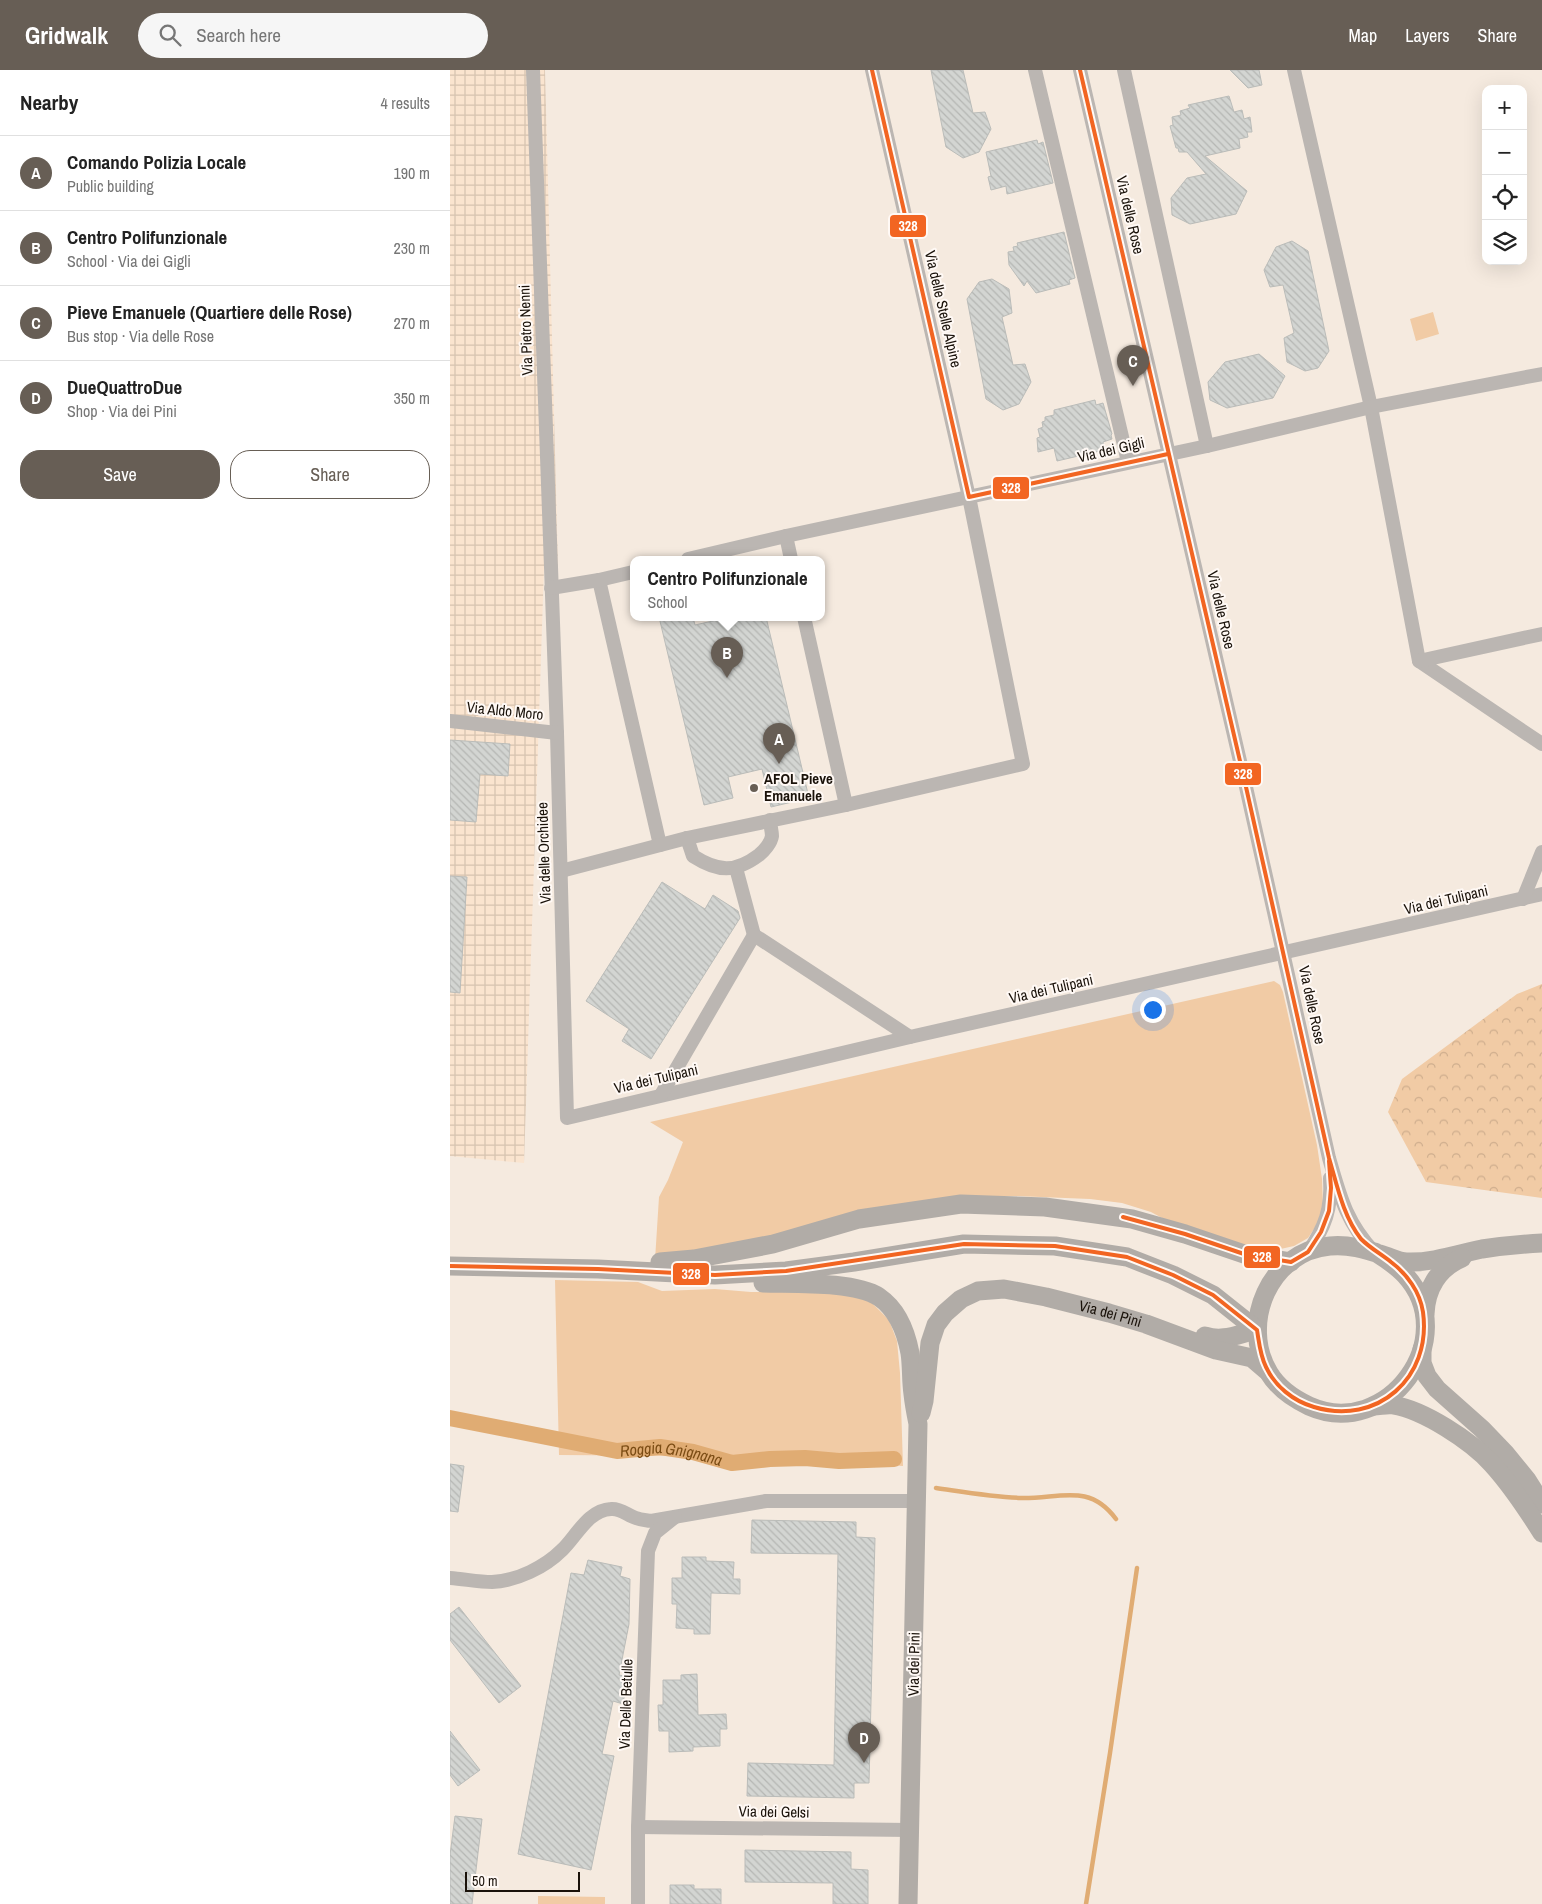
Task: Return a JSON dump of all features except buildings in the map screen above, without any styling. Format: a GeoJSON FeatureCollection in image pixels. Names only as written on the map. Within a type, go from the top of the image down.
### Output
{"type":"FeatureCollection","features":[{"type":"Feature","properties":{"kind":"main road"},"geometry":{"type":"LineString","coordinates":[[598,1269],[694,1259],[773,1244],[860,1219],[961,1204],[1044,1207],[1132,1219],[1244,1254],[1291,1262]]}},
{"type":"Feature","properties":{"kind":"main road"},"geometry":{"type":"LineString","coordinates":[[1422,1348],[1417,1363],[1400,1388],[1388,1398],[1356,1412],[1341,1413],[1318,1410],[1294,1399],[1280,1388],[1269,1373],[1260,1354],[1257,1330],[1258,1316],[1268,1288],[1278,1273],[1291,1262],[1308,1252],[1328,1246],[1349,1246],[1406,1262],[1441,1258],[1513,1244],[1542,1243]]}},
{"type":"Feature","properties":{"kind":"main road"},"geometry":{"type":"LineString","coordinates":[[450,1266],[715,1274],[786,1271],[964,1244],[1055,1246],[1127,1257],[1173,1275],[1214,1295],[1257,1330]]}},
{"type":"Feature","properties":{"kind":"main road"},"geometry":{"type":"LineString","coordinates":[[1482,1249],[1456,1260],[1442,1270],[1432,1284],[1426,1301],[1422,1362],[1427,1376],[1437,1390],[1505,1453],[1542,1504]]}},
{"type":"Feature","properties":{"kind":"main road"},"geometry":{"type":"LineString","coordinates":[[1375,1252],[1392,1262],[1413,1286],[1423,1312],[1424,1328]]}},
{"type":"Feature","properties":{"kind":"main road","name":"Via dei Pini"},"geometry":{"type":"LineString","coordinates":[[715,1274],[758,1282],[843,1286],[863,1291],[879,1297],[900,1320],[906,1336],[910,1354],[913,1394],[918,1424],[908,1904]]}},
{"type":"Feature","properties":{"kind":"main road","name":"Via dei Pini"},"geometry":{"type":"LineString","coordinates":[[910,1354],[929,1318],[946,1301],[975,1284],[994,1280],[1016,1279],[1117,1302],[1214,1339],[1228,1339],[1257,1330]]}},
{"type":"Feature","properties":{"kind":"main road","name":"Via dei Pini"},"geometry":{"type":"LineString","coordinates":[[918,1424],[924,1401],[930,1343],[936,1324],[960,1299],[978,1291],[1004,1289],[1109,1312],[1216,1350],[1252,1358],[1269,1373]]}},
{"type":"Feature","properties":{"kind":"main road"},"geometry":{"type":"LineString","coordinates":[[1373,1406],[1391,1405],[1405,1408],[1446,1428],[1469,1445],[1490,1462],[1510,1485],[1542,1533]]}},
{"type":"Feature","properties":{"kind":"street","name":"Via Pietro Nenni"},"geometry":{"type":"LineString","coordinates":[[533,70],[551,588]]}},
{"type":"Feature","properties":{"kind":"street","name":"Via delle Stelle Alpine"},"geometry":{"type":"LineString","coordinates":[[846,805],[1023,764],[969,497],[872,70]]}},
{"type":"Feature","properties":{"kind":"street"},"geometry":{"type":"LineString","coordinates":[[1035,70],[1128,462]]}},
{"type":"Feature","properties":{"kind":"street","name":"Via delle Rose"},"geometry":{"type":"LineString","coordinates":[[1080,70],[1284,953],[1328,1158],[1340,1199],[1350,1221],[1361,1238],[1375,1252]]}},
{"type":"Feature","properties":{"kind":"street"},"geometry":{"type":"LineString","coordinates":[[1124,70],[1207,446]]}},
{"type":"Feature","properties":{"kind":"street"},"geometry":{"type":"LineString","coordinates":[[1294,70],[1371,407],[1419,661],[1542,742]]}},
{"type":"Feature","properties":{"kind":"street","name":"Via dei Gigli"},"geometry":{"type":"LineString","coordinates":[[701,556],[1207,446],[1371,407],[1542,374]]}},
{"type":"Feature","properties":{"kind":"street"},"geometry":{"type":"LineString","coordinates":[[786,536],[790,556]]}},
{"type":"Feature","properties":{"kind":"street"},"geometry":{"type":"LineString","coordinates":[[551,588],[630,573]]}},
{"type":"Feature","properties":{"kind":"street"},"geometry":{"type":"LineString","coordinates":[[599,580],[660,845]]}},
{"type":"Feature","properties":{"kind":"street","name":"Via delle Orchidee"},"geometry":{"type":"LineString","coordinates":[[551,588],[557,733],[567,1118]]}},
{"type":"Feature","properties":{"kind":"street"},"geometry":{"type":"LineString","coordinates":[[561,871],[688,838],[846,805],[805,621]]}},
{"type":"Feature","properties":{"kind":"street"},"geometry":{"type":"LineString","coordinates":[[1419,661],[1542,634]]}},
{"type":"Feature","properties":{"kind":"street","name":"Via Aldo Moro"},"geometry":{"type":"LineString","coordinates":[[450,721],[557,733]]}},
{"type":"Feature","properties":{"kind":"street"},"geometry":{"type":"LineString","coordinates":[[688,838],[693,856],[708,865],[736,868],[747,864],[764,852],[772,838],[770,820]]}},
{"type":"Feature","properties":{"kind":"street"},"geometry":{"type":"LineString","coordinates":[[1523,899],[1542,852]]}},
{"type":"Feature","properties":{"kind":"street"},"geometry":{"type":"LineString","coordinates":[[736,868],[754,935],[910,1037]]}},
{"type":"Feature","properties":{"kind":"street","name":"Via dei Tulipani"},"geometry":{"type":"LineString","coordinates":[[567,1118],[910,1037],[1542,894]]}},
{"type":"Feature","properties":{"kind":"street"},"geometry":{"type":"LineString","coordinates":[[661,1095],[754,935]]}},
{"type":"Feature","properties":{"kind":"street","name":"Via delle Rose"},"geometry":{"type":"LineString","coordinates":[[1308,1252],[1321,1232],[1329,1211],[1331,1188],[1328,1158]]}},
{"type":"Feature","properties":{"kind":"street"},"geometry":{"type":"LineString","coordinates":[[450,1578],[493,1582],[511,1579],[536,1569],[562,1550],[580,1528],[596,1514],[611,1509],[625,1512],[634,1518],[651,1521],[766,1501],[916,1501]]}},
{"type":"Feature","properties":{"kind":"street","name":"Via Delle Betulle"},"geometry":{"type":"LineString","coordinates":[[638,1904],[638,1827],[648,1551],[655,1533],[676,1516]]}},
{"type":"Feature","properties":{"kind":"street","name":"Via dei Gelsi"},"geometry":{"type":"LineString","coordinates":[[638,1827],[910,1830]]}},
{"type":"Feature","properties":{"kind":"shaded area"},"geometry":{"type":"Polygon","coordinates":[[[450,70],[545,70],[558,567],[544,568],[524,1163],[450,1156],[450,70]]]}},
{"type":"Feature","properties":{"kind":"green space"},"geometry":{"type":"Polygon","coordinates":[[[1433,312],[1439,334],[1416,341],[1410,319],[1433,312]]]}},
{"type":"Feature","properties":{"kind":"green space"},"geometry":{"type":"Polygon","coordinates":[[[1274,981],[1280,985],[1283,992],[1317,1145],[1322,1179],[1323,1207],[1318,1223],[1308,1238],[1294,1246],[1276,1250],[1255,1249],[1175,1225],[1151,1212],[1122,1203],[1090,1199],[1014,1196],[963,1198],[655,1260],[659,1197],[683,1142],[650,1122],[1274,981]]]}},
{"type":"Feature","properties":{"kind":"green space"},"geometry":{"type":"Polygon","coordinates":[[[1542,984],[1542,1198],[1426,1182],[1388,1112],[1402,1079],[1517,994],[1542,984]]]}},
{"type":"Feature","properties":{"kind":"green space"},"geometry":{"type":"Polygon","coordinates":[[[555,1280],[638,1282],[662,1291],[715,1289],[751,1292],[825,1292],[855,1295],[872,1303],[889,1320],[897,1341],[903,1466],[804,1461],[726,1466],[696,1456],[559,1455],[555,1280]]]}},
{"type":"Feature","properties":{"kind":"green space"},"geometry":{"type":"Polygon","coordinates":[[[538,1896],[605,1897],[605,1904],[538,1904],[538,1896]]]}},
{"type":"Feature","properties":{"kind":"waterway","name":"Roggia Gnignana"},"geometry":{"type":"LineString","coordinates":[[450,1418],[617,1451],[660,1447],[693,1452],[732,1463],[805,1458],[839,1461],[894,1459]]}},
{"type":"Feature","properties":{"kind":"waterway"},"geometry":{"type":"LineString","coordinates":[[936,1488],[1021,1498],[1061,1495],[1084,1496],[1095,1500],[1116,1519]]}},
{"type":"Feature","properties":{"kind":"waterway"},"geometry":{"type":"LineString","coordinates":[[1086,1904],[1137,1568]]}},
{"type":"Feature","properties":{"kind":"transit line","name":"328"},"geometry":{"type":"LineString","coordinates":[[872,70],[969,497],[1168,454]]}},
{"type":"Feature","properties":{"kind":"transit line","name":"328"},"geometry":{"type":"LineString","coordinates":[[450,1266],[598,1269],[715,1275],[786,1271],[964,1244],[1055,1246],[1127,1257],[1173,1275],[1213,1295],[1257,1330],[1262,1358],[1274,1380],[1292,1397],[1314,1407],[1337,1411],[1359,1409],[1379,1403],[1396,1391],[1409,1376],[1419,1357],[1423,1336],[1423,1312],[1419,1297],[1412,1284],[1391,1262],[1364,1242],[1355,1230],[1341,1200],[1329,1158],[1246,787],[1080,70]]}},
{"type":"Feature","properties":{"kind":"transit line","name":"328"},"geometry":{"type":"LineString","coordinates":[[1123,1217],[1185,1234],[1244,1254],[1291,1262],[1308,1252],[1321,1232],[1329,1211],[1331,1188],[1329,1161]]}},
{"type":"Feature","properties":{"kind":"place","name":"Pieve Emanuele (Quartiere delle Rose)"},"geometry":{"type":"Point","coordinates":[1133,386]}},
{"type":"Feature","properties":{"kind":"place","name":"Centro Polifunzionale"},"geometry":{"type":"Point","coordinates":[727,678]}},
{"type":"Feature","properties":{"kind":"place","name":"Comando Polizia Locale"},"geometry":{"type":"Point","coordinates":[779,764]}},
{"type":"Feature","properties":{"kind":"place","name":"AFOL Pieve Emanuele"},"geometry":{"type":"Point","coordinates":[754,788]}},
{"type":"Feature","properties":{"kind":"place","name":"DueQuattroDue"},"geometry":{"type":"Point","coordinates":[864,1763]}}]}
